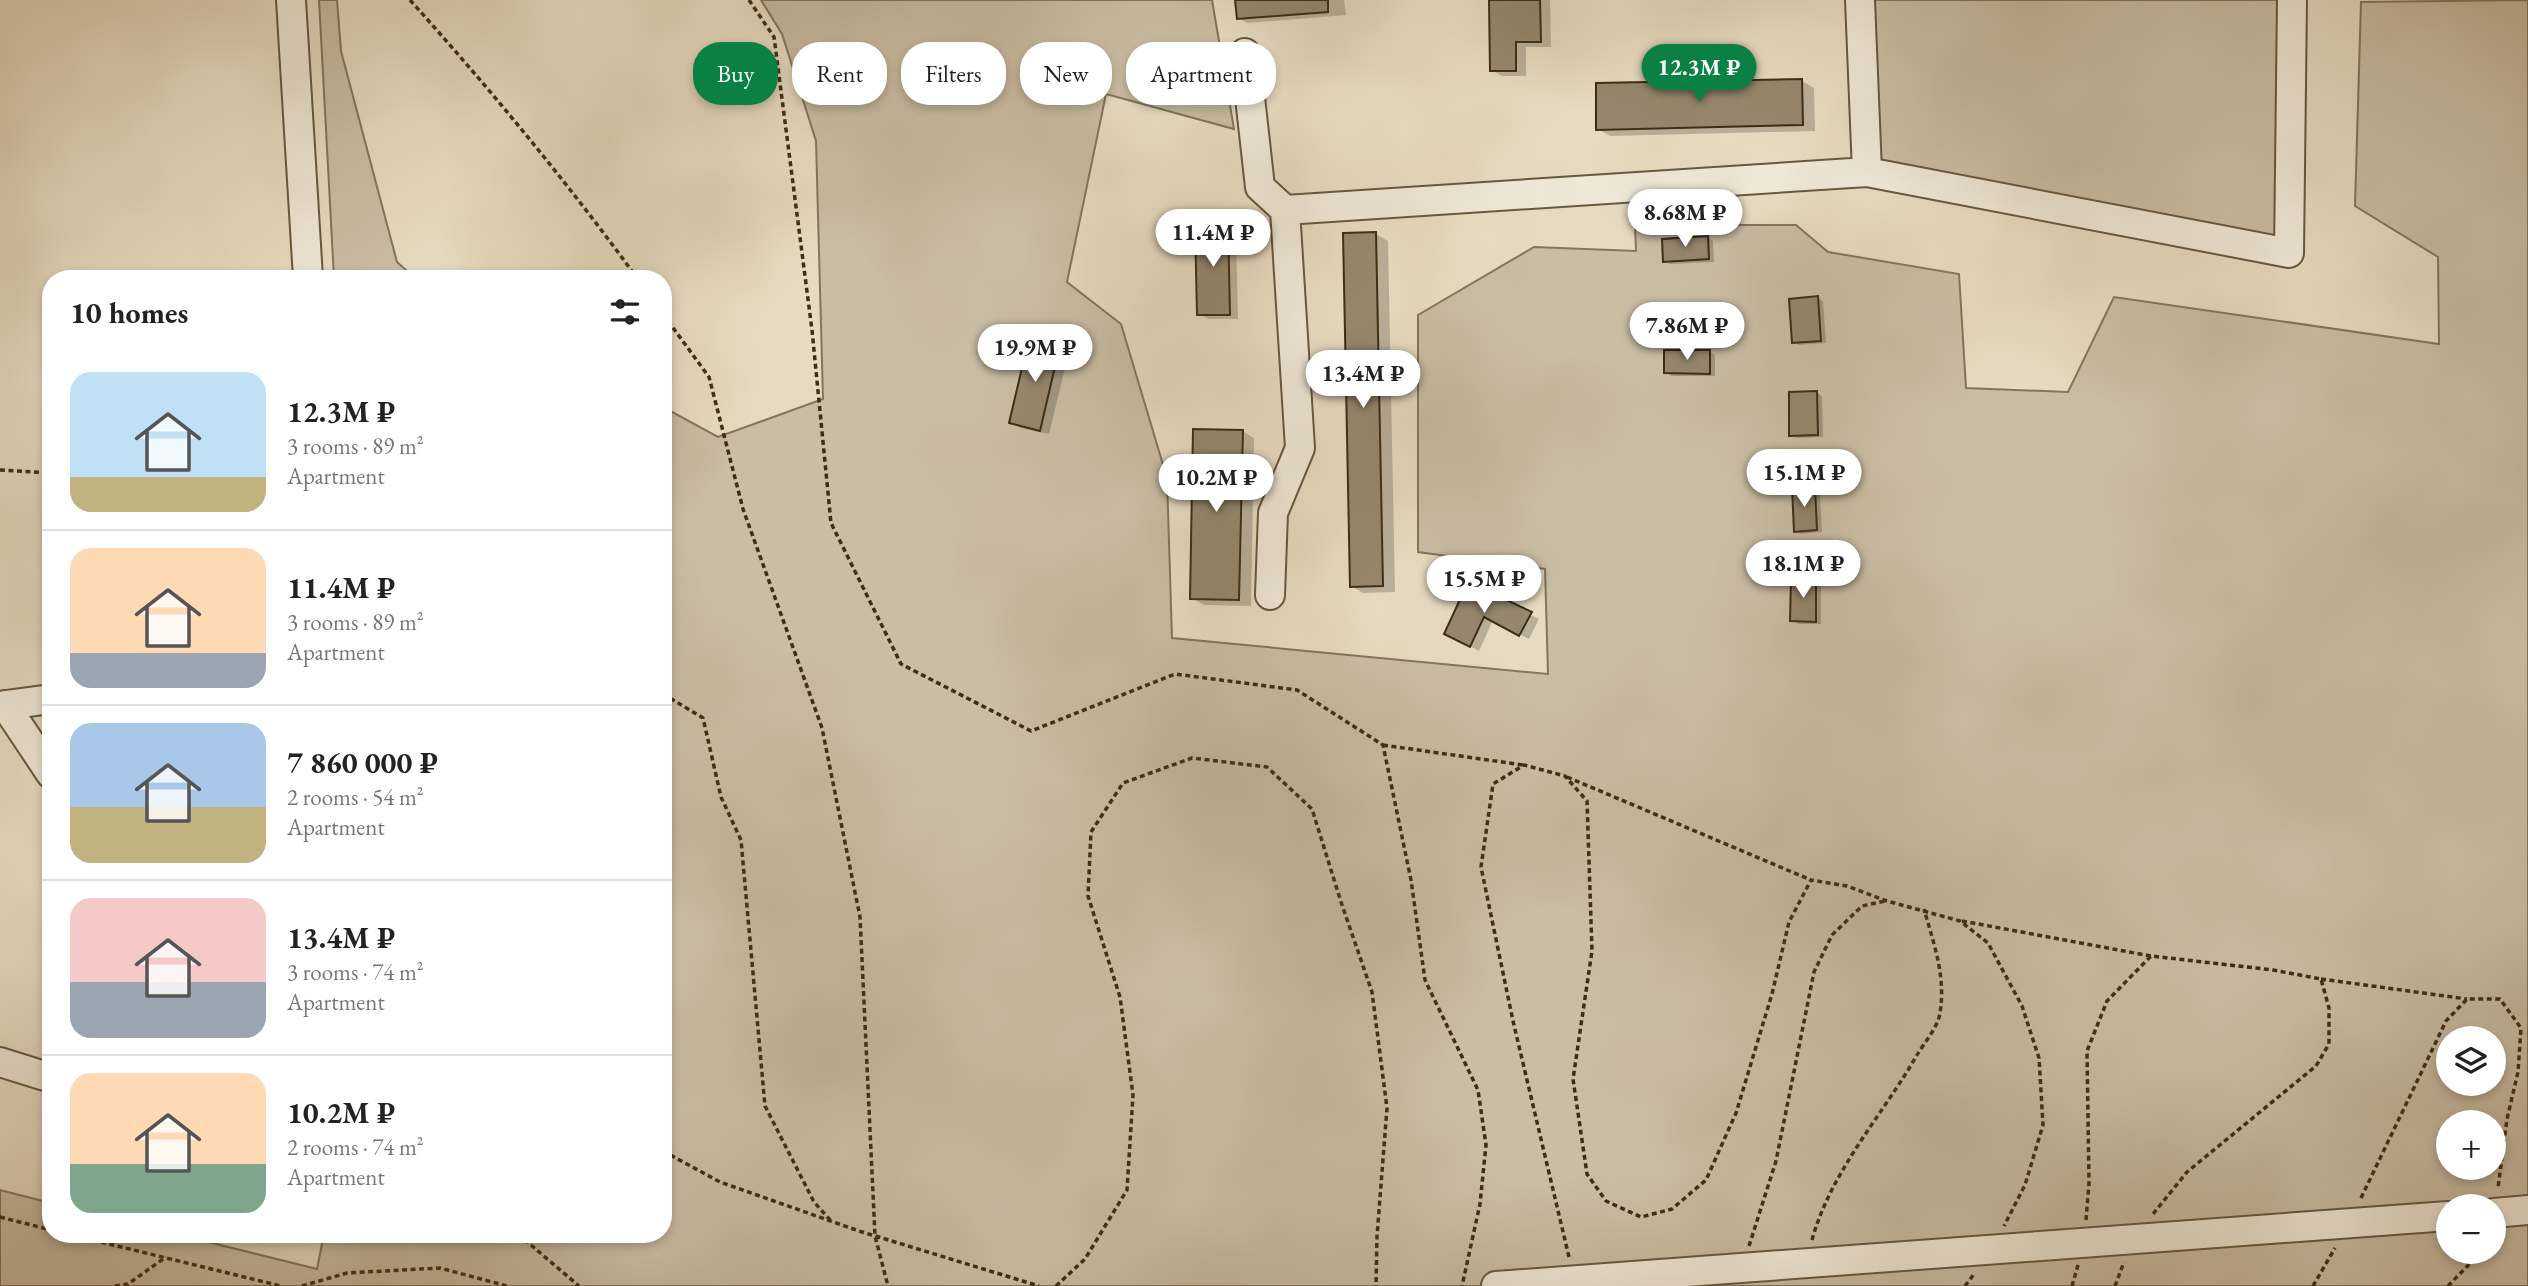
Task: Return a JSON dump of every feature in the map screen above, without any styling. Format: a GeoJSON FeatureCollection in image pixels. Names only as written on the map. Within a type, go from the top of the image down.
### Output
{"type":"FeatureCollection","features":[{"type":"Feature","properties":{"kind":"lane"},"geometry":{"type":"LineString","coordinates":[[291,0],[308,270]]}},
{"type":"Feature","properties":{"kind":"lane"},"geometry":{"type":"LineString","coordinates":[[1860,0],[1867,172]]}},
{"type":"Feature","properties":{"kind":"lane"},"geometry":{"type":"LineString","coordinates":[[1285,210],[1867,172],[2289,253],[2292,0]]}},
{"type":"Feature","properties":{"kind":"lane"},"geometry":{"type":"LineString","coordinates":[[1251,105],[1260,187],[1285,210],[1300,448],[1273,513],[1270,595]]}},
{"type":"Feature","properties":{"kind":"lane"},"geometry":{"type":"LineString","coordinates":[[42,700],[3,705],[42,761]]}},
{"type":"Feature","properties":{"kind":"lane"},"geometry":{"type":"LineString","coordinates":[[0,1062],[42,1075]]}},
{"type":"Feature","properties":{"kind":"lane"},"geometry":{"type":"LineString","coordinates":[[2506,1212],[2528,1210]]}},
{"type":"Feature","properties":{"kind":"lane"},"geometry":{"type":"LineString","coordinates":[[1496,1286],[2436,1217]]}},
{"type":"Feature","properties":{"kind":"path"},"geometry":{"type":"LineString","coordinates":[[410,0],[476,74],[598,224],[631,270]]}},
{"type":"Feature","properties":{"kind":"path"},"geometry":{"type":"LineString","coordinates":[[748,0],[774,37],[812,330],[831,523],[901,664],[1031,731],[1175,674],[1297,690],[1383,745],[1524,765],[1565,776],[1811,880],[1847,886],[1887,901],[1960,920],[2151,956],[2273,970],[2467,999],[2500,999],[2521,1028],[2518,1072],[2507,1119],[2497,1194]]}},
{"type":"Feature","properties":{"kind":"path"},"geometry":{"type":"LineString","coordinates":[[672,326],[709,377],[743,509],[822,728],[860,917],[875,1236],[888,1286]]}},
{"type":"Feature","properties":{"kind":"path"},"geometry":{"type":"LineString","coordinates":[[0,470],[42,472]]}},
{"type":"Feature","properties":{"kind":"path"},"geometry":{"type":"LineString","coordinates":[[672,699],[703,718],[721,796],[741,840],[765,1105],[814,1202],[831,1222]]}},
{"type":"Feature","properties":{"kind":"path"},"geometry":{"type":"LineString","coordinates":[[1383,745],[1410,880],[1425,980],[1478,1090],[1486,1145],[1480,1204],[1462,1286]]}},
{"type":"Feature","properties":{"kind":"path"},"geometry":{"type":"LineString","coordinates":[[1056,1286],[1085,1259],[1127,1190],[1133,1095],[1120,997],[1088,896],[1091,832],[1123,783],[1192,758],[1266,767],[1312,809],[1372,992],[1387,1108],[1376,1286]]}},
{"type":"Feature","properties":{"kind":"path"},"geometry":{"type":"LineString","coordinates":[[1524,765],[1493,784],[1481,867],[1513,1021],[1574,1280]]}},
{"type":"Feature","properties":{"kind":"path"},"geometry":{"type":"LineString","coordinates":[[1565,776],[1587,801],[1592,951],[1573,1079],[1587,1174],[1606,1201],[1641,1217],[1672,1209],[1706,1180],[1736,1113],[1772,994],[1789,922],[1811,880]]}},
{"type":"Feature","properties":{"kind":"path"},"geometry":{"type":"LineString","coordinates":[[1743,1268],[1776,1161],[1814,972],[1832,934],[1862,906],[1887,901]]}},
{"type":"Feature","properties":{"kind":"path"},"geometry":{"type":"LineString","coordinates":[[1806,1263],[1818,1216],[1846,1164],[1899,1087],[1940,1016],[1942,970],[1924,909]]}},
{"type":"Feature","properties":{"kind":"path"},"geometry":{"type":"LineString","coordinates":[[1960,920],[1988,943],[2022,1006],[2039,1058],[2043,1125],[2025,1185]]}},
{"type":"Feature","properties":{"kind":"path"},"geometry":{"type":"LineString","coordinates":[[2089,1183],[2087,1051],[2107,1001],[2151,956]]}},
{"type":"Feature","properties":{"kind":"path"},"geometry":{"type":"LineString","coordinates":[[2187,1172],[2316,1066],[2329,1045],[2329,1008],[2321,979]]}},
{"type":"Feature","properties":{"kind":"path"},"geometry":{"type":"LineString","coordinates":[[2314,1286],[2349,1223],[2446,1021],[2467,999]]}},
{"type":"Feature","properties":{"kind":"path"},"geometry":{"type":"LineString","coordinates":[[672,1156],[720,1182],[831,1222],[1039,1286]]}},
{"type":"Feature","properties":{"kind":"path"},"geometry":{"type":"LineString","coordinates":[[0,1217],[42,1228]]}},
{"type":"Feature","properties":{"kind":"path"},"geometry":{"type":"LineString","coordinates":[[106,1243],[281,1286]]}},
{"type":"Feature","properties":{"kind":"path"},"geometry":{"type":"LineString","coordinates":[[529,1243],[579,1286]]}},
{"type":"Feature","properties":{"kind":"path"},"geometry":{"type":"LineString","coordinates":[[115,1286],[128,1284],[166,1257]]}},
{"type":"Feature","properties":{"kind":"path"},"geometry":{"type":"LineString","coordinates":[[2448,1286],[2469,1264]]}},
{"type":"Feature","properties":{"kind":"path"},"geometry":{"type":"LineString","coordinates":[[302,1286],[347,1273],[440,1268],[506,1286]]}},
{"type":"Feature","properties":{"kind":"shaded area"},"geometry":{"type":"Polygon","coordinates":[[[319,0],[337,0],[341,51],[397,262],[406,270],[334,270],[319,0]]]}},
{"type":"Feature","properties":{"kind":"shaded area"},"geometry":{"type":"Polygon","coordinates":[[[761,0],[1212,0],[1219,42],[1126,42],[1126,99],[1112,96],[1112,42],[1020,42],[1020,105],[1104,105],[1067,282],[1121,324],[1167,478],[1172,638],[1548,674],[1545,569],[1418,552],[1418,315],[1534,247],[1636,251],[1635,225],[1796,225],[1828,252],[1959,274],[1966,388],[2068,392],[2114,297],[2439,344],[2438,257],[2355,206],[2361,2],[2528,0],[2528,1286],[0,1286],[0,1190],[42,1201],[42,1243],[212,1243],[317,1269],[322,1243],[672,1243],[672,412],[718,437],[823,399],[816,141],[805,105],[887,105],[887,42],[792,42],[792,65],[782,34],[761,0]]]}},
{"type":"Feature","properties":{"kind":"shaded area"},"geometry":{"type":"Polygon","coordinates":[[[1862,0],[2294,0],[2289,253],[1867,172],[1862,0]]]}},
{"type":"Feature","properties":{"kind":"shaded area"},"geometry":{"type":"Polygon","coordinates":[[[1146,105],[1230,105],[1234,129],[1146,105]]]}},
{"type":"Feature","properties":{"kind":"building"},"geometry":{"type":"Polygon","coordinates":[[[1235,0],[1328,0],[1328,12],[1237,19],[1235,0]]]}},
{"type":"Feature","properties":{"kind":"building"},"geometry":{"type":"Polygon","coordinates":[[[1489,0],[1540,0],[1541,42],[1516,42],[1516,71],[1490,71],[1489,0]]]}},
{"type":"Feature","properties":{"kind":"building"},"geometry":{"type":"Polygon","coordinates":[[[1802,79],[1803,125],[1596,130],[1596,83],[1802,79]]]}},
{"type":"Feature","properties":{"kind":"building"},"geometry":{"type":"Polygon","coordinates":[[[1228,223],[1230,315],[1197,315],[1195,224],[1228,223]]]}},
{"type":"Feature","properties":{"kind":"building"},"geometry":{"type":"Polygon","coordinates":[[[1376,232],[1383,586],[1350,587],[1343,233],[1376,232]]]}},
{"type":"Feature","properties":{"kind":"building"},"geometry":{"type":"Polygon","coordinates":[[[1708,236],[1709,259],[1663,262],[1662,239],[1708,236]]]}},
{"type":"Feature","properties":{"kind":"building"},"geometry":{"type":"Polygon","coordinates":[[[1818,296],[1821,341],[1792,343],[1789,299],[1818,296]]]}},
{"type":"Feature","properties":{"kind":"building"},"geometry":{"type":"Polygon","coordinates":[[[1029,338],[1060,345],[1040,431],[1009,423],[1029,338]]]}},
{"type":"Feature","properties":{"kind":"building"},"geometry":{"type":"Polygon","coordinates":[[[1664,350],[1710,350],[1710,374],[1664,373],[1664,350]]]}},
{"type":"Feature","properties":{"kind":"building"},"geometry":{"type":"Polygon","coordinates":[[[1817,391],[1818,435],[1789,436],[1789,392],[1817,391]]]}},
{"type":"Feature","properties":{"kind":"building"},"geometry":{"type":"Polygon","coordinates":[[[1193,429],[1243,430],[1239,600],[1190,599],[1193,429]]]}},
{"type":"Feature","properties":{"kind":"building"},"geometry":{"type":"Polygon","coordinates":[[[1792,486],[1815,487],[1817,530],[1794,532],[1792,486]]]}},
{"type":"Feature","properties":{"kind":"building"},"geometry":{"type":"Polygon","coordinates":[[[1816,577],[1816,622],[1790,621],[1791,579],[1816,577]]]}},
{"type":"Feature","properties":{"kind":"building"},"geometry":{"type":"Polygon","coordinates":[[[1468,582],[1532,612],[1519,636],[1484,617],[1470,647],[1444,634],[1468,582]]]}}]}
